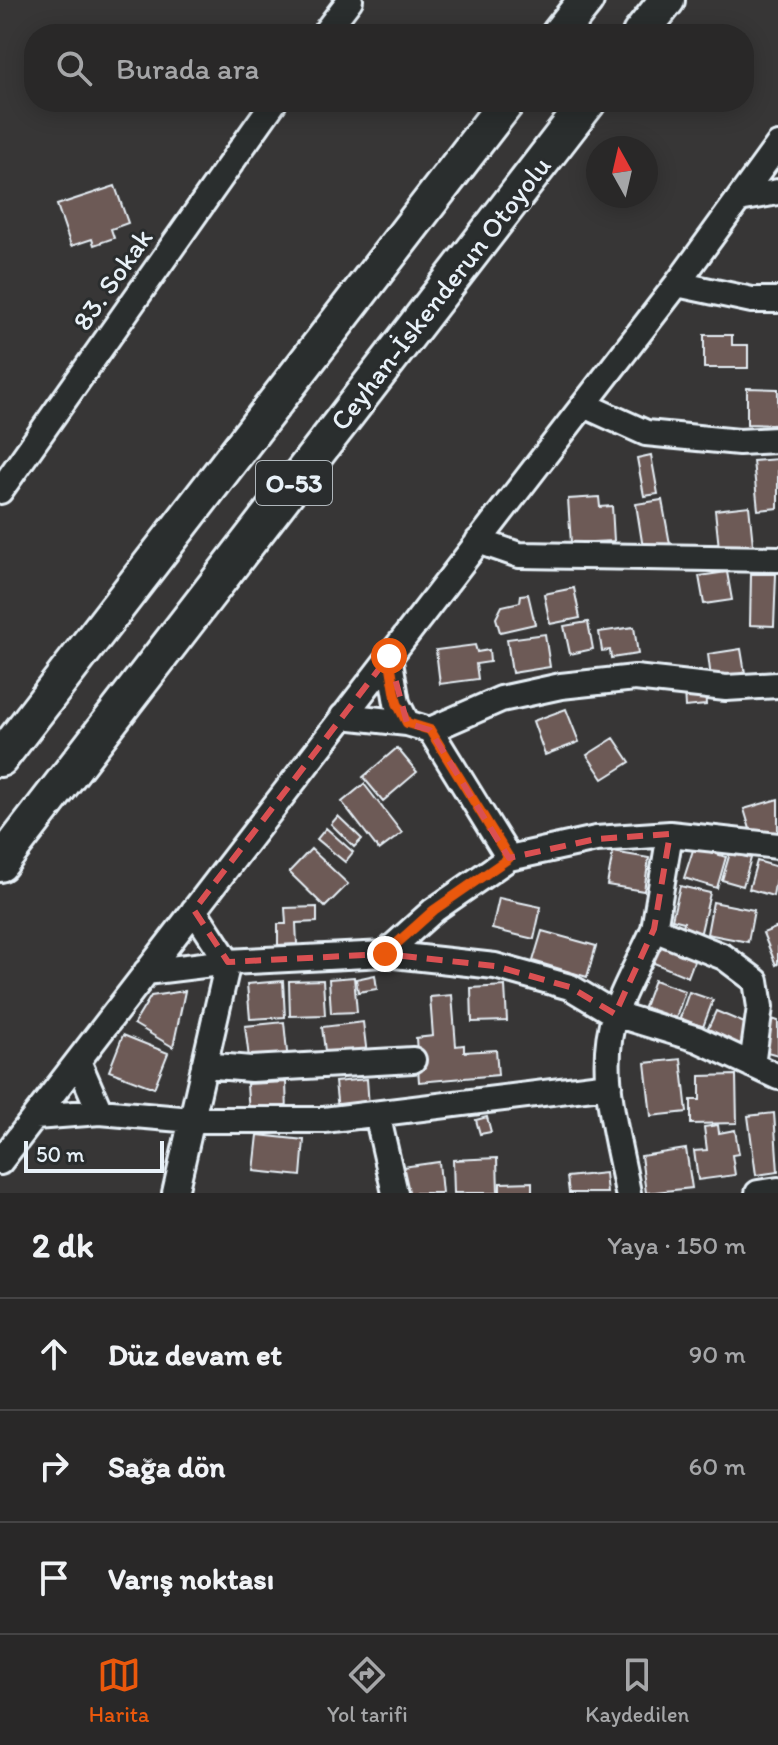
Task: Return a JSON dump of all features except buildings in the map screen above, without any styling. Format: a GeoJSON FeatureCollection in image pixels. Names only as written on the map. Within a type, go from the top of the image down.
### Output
{"type":"FeatureCollection","features":[{"type":"Feature","properties":{"kind":"highway"},"geometry":{"type":"LineString","coordinates":[[567,24],[586,0]]}},
{"type":"Feature","properties":{"kind":"highway"},"geometry":{"type":"LineString","coordinates":[[648,24],[667,0]]}},
{"type":"Feature","properties":{"kind":"highway","name":"O-53"},"geometry":{"type":"LineString","coordinates":[[0,759],[499,112]]}},
{"type":"Feature","properties":{"kind":"highway","name":"Ceyhan-İskenderun Otoyolu"},"geometry":{"type":"LineString","coordinates":[[0,864],[580,112]]}},
{"type":"Feature","properties":{"kind":"street"},"geometry":{"type":"LineString","coordinates":[[332,24],[350,0]]}},
{"type":"Feature","properties":{"kind":"street","name":"83. Sokak"},"geometry":{"type":"LineString","coordinates":[[0,491],[267,112]]}},
{"type":"Feature","properties":{"kind":"street"},"geometry":{"type":"LineString","coordinates":[[0,1162],[677,284],[778,145]]}},
{"type":"Feature","properties":{"kind":"street"},"geometry":{"type":"LineString","coordinates":[[739,199],[778,192]]}},
{"type":"Feature","properties":{"kind":"street"},"geometry":{"type":"LineString","coordinates":[[677,284],[752,300],[778,300]]}},
{"type":"Feature","properties":{"kind":"street"},"geometry":{"type":"LineString","coordinates":[[584,405],[646,433],[739,442],[778,440]]}},
{"type":"Feature","properties":{"kind":"street"},"geometry":{"type":"LineString","coordinates":[[478,541],[519,555],[778,559]]}},
{"type":"Feature","properties":{"kind":"street"},"geometry":{"type":"LineString","coordinates":[[389,656],[397,703],[418,726],[509,858]]}},
{"type":"Feature","properties":{"kind":"street"},"geometry":{"type":"LineString","coordinates":[[343,716],[418,726],[501,699],[561,686],[635,678],[726,688],[778,685]]}},
{"type":"Feature","properties":{"kind":"street"},"geometry":{"type":"LineString","coordinates":[[628,1193],[609,1085],[607,1049],[615,1014],[654,929],[670,834]]}},
{"type":"Feature","properties":{"kind":"street"},"geometry":{"type":"LineString","coordinates":[[385,954],[434,910],[509,858],[596,839],[670,834],[778,846]]}},
{"type":"Feature","properties":{"kind":"street"},"geometry":{"type":"LineString","coordinates":[[175,1193],[228,962],[194,910]]}},
{"type":"Feature","properties":{"kind":"street"},"geometry":{"type":"LineString","coordinates":[[654,929],[724,957],[756,981],[760,1007],[752,1065]]}},
{"type":"Feature","properties":{"kind":"street"},"geometry":{"type":"LineString","coordinates":[[146,972],[228,962],[385,954],[495,966],[570,987],[615,1014],[697,1039],[778,1077]]}},
{"type":"Feature","properties":{"kind":"street"},"geometry":{"type":"LineString","coordinates":[[204,1065],[251,1069],[413,1060]]}},
{"type":"Feature","properties":{"kind":"street"},"geometry":{"type":"LineString","coordinates":[[78,1061],[100,1112]]}},
{"type":"Feature","properties":{"kind":"street"},"geometry":{"type":"LineString","coordinates":[[35,1117],[100,1112],[192,1120],[324,1120],[609,1085]]}},
{"type":"Feature","properties":{"kind":"street"},"geometry":{"type":"LineString","coordinates":[[377,1114],[395,1193]]}},
{"type":"Feature","properties":{"kind":"street"},"geometry":{"type":"LineString","coordinates":[[758,1193],[778,1190]]}},
{"type":"Feature","properties":{"kind":"highlighted area"},"geometry":{"type":"Polygon","coordinates":[[[389,656],[407,723],[430,730],[509,858],[596,839],[670,834],[654,929],[615,1014],[570,987],[495,966],[385,954],[228,962],[194,910],[389,656]]]}},
{"type":"Feature","properties":{"kind":"route"},"geometry":{"type":"LineString","coordinates":[[385,954],[434,910],[509,858],[430,730],[407,723],[397,703],[389,656]]}}]}
